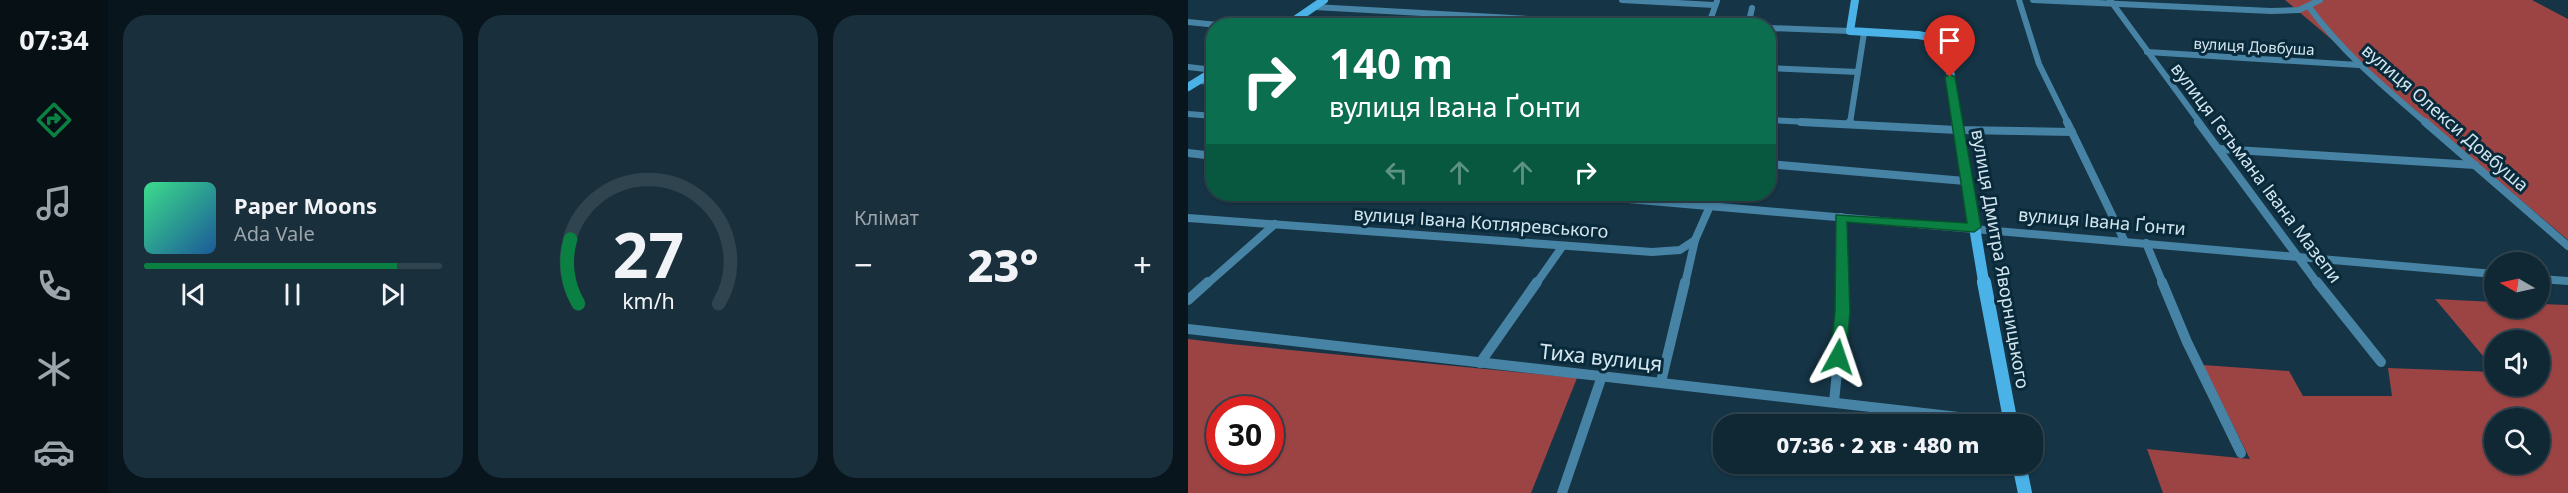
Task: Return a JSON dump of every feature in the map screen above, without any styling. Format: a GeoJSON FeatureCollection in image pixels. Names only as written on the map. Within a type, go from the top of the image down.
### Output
{"type":"FeatureCollection","features":[{"type":"Feature","properties":{"kind":"street"},"geometry":{"type":"LineString","coordinates":[[1297,18],[1324,0]]}},
{"type":"Feature","properties":{"kind":"street"},"geometry":{"type":"LineString","coordinates":[[1622,0],[1716,2],[1711,18]]}},
{"type":"Feature","properties":{"kind":"street"},"geometry":{"type":"LineString","coordinates":[[1850,31],[1855,0]]}},
{"type":"Feature","properties":{"kind":"street"},"geometry":{"type":"LineString","coordinates":[[2019,0],[2039,64],[2124,240]]}},
{"type":"Feature","properties":{"kind":"street"},"geometry":{"type":"LineString","coordinates":[[2033,0],[2271,11],[2309,7],[2320,0]]}},
{"type":"Feature","properties":{"kind":"street","name":"вулиця Гетьмана Івана Мазепи"},"geometry":{"type":"LineString","coordinates":[[2111,2],[2296,256],[2381,362]]}},
{"type":"Feature","properties":{"kind":"street"},"geometry":{"type":"LineString","coordinates":[[1314,6],[1519,18]]}},
{"type":"Feature","properties":{"kind":"street","name":"вулиця Олекси Довбуша"},"geometry":{"type":"LineString","coordinates":[[2309,7],[2330,36],[2359,65],[2568,246]]}},
{"type":"Feature","properties":{"kind":"street"},"geometry":{"type":"LineString","coordinates":[[1750,18],[1752,8]]}},
{"type":"Feature","properties":{"kind":"street"},"geometry":{"type":"LineString","coordinates":[[1188,22],[1206,24]]}},
{"type":"Feature","properties":{"kind":"street"},"geometry":{"type":"LineString","coordinates":[[1776,28],[1864,33],[1850,124]]}},
{"type":"Feature","properties":{"kind":"street","name":"вулиця Дмитра Яворницького"},"geometry":{"type":"LineString","coordinates":[[1864,33],[1918,34],[1946,40],[1965,181],[2009,414]]}},
{"type":"Feature","properties":{"kind":"street","name":"вулиця Довбуша"},"geometry":{"type":"LineString","coordinates":[[2147,52],[2359,65]]}},
{"type":"Feature","properties":{"kind":"street"},"geometry":{"type":"LineString","coordinates":[[1188,67],[1206,70]]}},
{"type":"Feature","properties":{"kind":"street"},"geometry":{"type":"LineString","coordinates":[[1776,68],[1858,72]]}},
{"type":"Feature","properties":{"kind":"street"},"geometry":{"type":"LineString","coordinates":[[1188,87],[1206,76]]}},
{"type":"Feature","properties":{"kind":"street"},"geometry":{"type":"LineString","coordinates":[[1198,81],[1206,82]]}},
{"type":"Feature","properties":{"kind":"street"},"geometry":{"type":"LineString","coordinates":[[1188,114],[1206,115]]}},
{"type":"Feature","properties":{"kind":"street"},"geometry":{"type":"LineString","coordinates":[[1776,120],[1957,130],[2072,132]]}},
{"type":"Feature","properties":{"kind":"street"},"geometry":{"type":"LineString","coordinates":[[2219,149],[2475,165]]}},
{"type":"Feature","properties":{"kind":"street"},"geometry":{"type":"LineString","coordinates":[[1188,153],[1206,155]]}},
{"type":"Feature","properties":{"kind":"street"},"geometry":{"type":"LineString","coordinates":[[1776,165],[1965,181]]}},
{"type":"Feature","properties":{"kind":"street","name":"вулиця Івана Ґонти"},"geometry":{"type":"LineString","coordinates":[[1663,201],[2484,273]]}},
{"type":"Feature","properties":{"kind":"street"},"geometry":{"type":"LineString","coordinates":[[1661,382],[1695,240],[1710,206]]}},
{"type":"Feature","properties":{"kind":"street"},"geometry":{"type":"LineString","coordinates":[[1834,402],[1843,312],[1841,217]]}},
{"type":"Feature","properties":{"kind":"street","name":"вулиця Івана Котляревського"},"geometry":{"type":"LineString","coordinates":[[1188,218],[1562,247],[1678,252],[1689,248],[1695,240]]}},
{"type":"Feature","properties":{"kind":"street"},"geometry":{"type":"LineString","coordinates":[[1188,300],[1275,224]]}},
{"type":"Feature","properties":{"kind":"street"},"geometry":{"type":"LineString","coordinates":[[2146,243],[2187,342],[2241,453]]}},
{"type":"Feature","properties":{"kind":"street"},"geometry":{"type":"LineString","coordinates":[[1480,363],[1562,247]]}},
{"type":"Feature","properties":{"kind":"street"},"geometry":{"type":"LineString","coordinates":[[2550,280],[2568,281]]}},
{"type":"Feature","properties":{"kind":"street","name":"Тиха вулиця"},"geometry":{"type":"LineString","coordinates":[[1188,329],[1931,414]]}},
{"type":"Feature","properties":{"kind":"street"},"geometry":{"type":"LineString","coordinates":[[1562,493],[1602,376]]}},
{"type":"Feature","properties":{"kind":"street"},"geometry":{"type":"LineString","coordinates":[[2021,474],[2025,493]]}},
{"type":"Feature","properties":{"kind":"shaded area"},"geometry":{"type":"Polygon","coordinates":[[[2285,0],[2532,0],[2568,19],[2568,240],[2285,0]]]}},
{"type":"Feature","properties":{"kind":"shaded area"},"geometry":{"type":"Polygon","coordinates":[[[2435,299],[2484,301],[2484,318],[2550,318],[2550,304],[2568,305],[2568,493],[2163,493],[2147,449],[2250,459],[2203,365],[2289,371],[2303,396],[2392,396],[2388,368],[2484,372],[2484,396],[2550,396],[2550,330],[2484,330],[2484,357],[2435,299]]]}},
{"type":"Feature","properties":{"kind":"shaded area"},"geometry":{"type":"Polygon","coordinates":[[[1188,339],[1577,378],[1531,493],[1188,493],[1188,339]]]}},
{"type":"Feature","properties":{"kind":"route"},"geometry":{"type":"LineString","coordinates":[[1838,357],[1843,312],[1841,217],[1974,227],[1950,77]]}}]}
